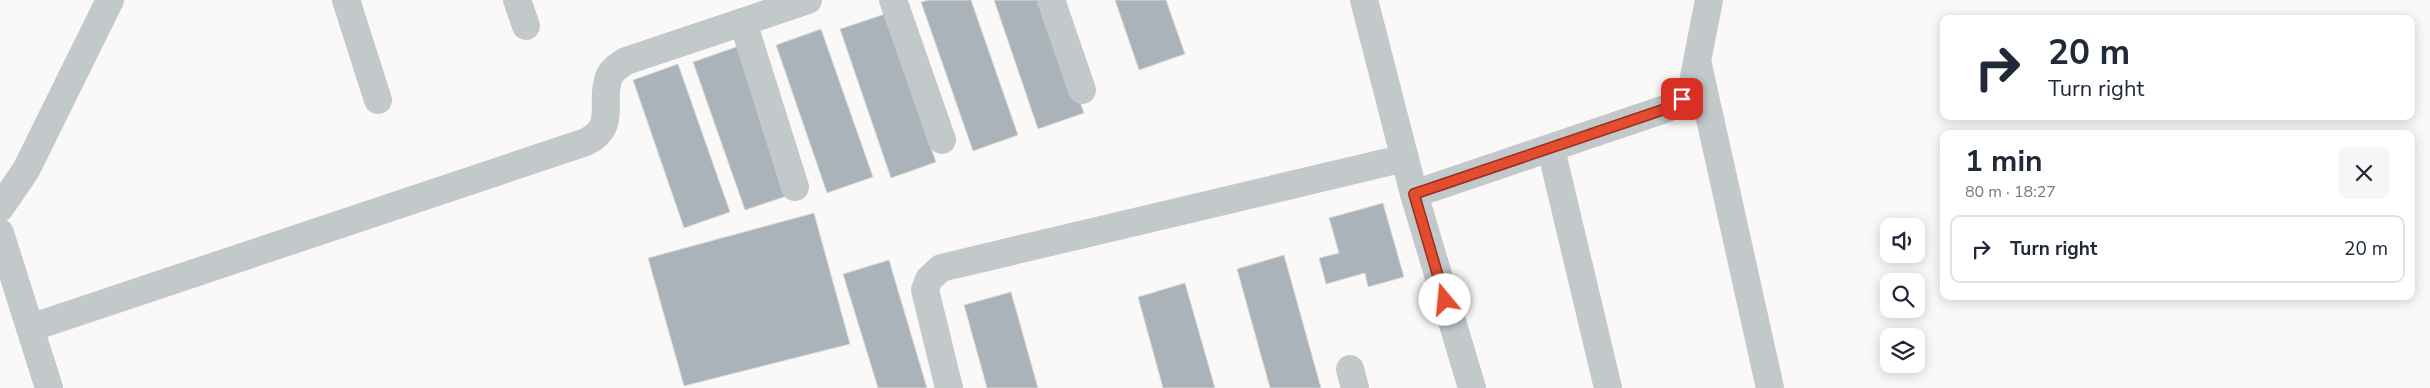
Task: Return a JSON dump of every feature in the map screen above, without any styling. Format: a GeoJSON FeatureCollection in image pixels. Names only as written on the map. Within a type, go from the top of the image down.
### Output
{"type":"FeatureCollection","features":[{"type":"Feature","properties":{"kind":"street"},"geometry":{"type":"LineString","coordinates":[[0,208],[26,170],[110,0]]}},
{"type":"Feature","properties":{"kind":"street"},"geometry":{"type":"LineString","coordinates":[[346,0],[378,100]]}},
{"type":"Feature","properties":{"kind":"street"},"geometry":{"type":"LineString","coordinates":[[517,0],[526,26]]}},
{"type":"Feature","properties":{"kind":"street"},"geometry":{"type":"LineString","coordinates":[[30,328],[586,142],[596,137],[603,130],[609,77],[615,68],[626,61],[808,0]]}},
{"type":"Feature","properties":{"kind":"street"},"geometry":{"type":"LineString","coordinates":[[893,0],[942,140]]}},
{"type":"Feature","properties":{"kind":"street"},"geometry":{"type":"LineString","coordinates":[[1051,0],[1082,90]]}},
{"type":"Feature","properties":{"kind":"street"},"geometry":{"type":"LineString","coordinates":[[1364,0],[1414,194],[1472,388]]}},
{"type":"Feature","properties":{"kind":"street"},"geometry":{"type":"LineString","coordinates":[[1414,194],[1668,108],[1682,99],[1692,87],[1709,0]]}},
{"type":"Feature","properties":{"kind":"street"},"geometry":{"type":"LineString","coordinates":[[743,22],[795,187]]}},
{"type":"Feature","properties":{"kind":"street"},"geometry":{"type":"LineString","coordinates":[[1698,63],[1770,388]]}},
{"type":"Feature","properties":{"kind":"street"},"geometry":{"type":"LineString","coordinates":[[1551,149],[1608,388]]}},
{"type":"Feature","properties":{"kind":"street"},"geometry":{"type":"LineString","coordinates":[[949,388],[924,290],[929,279],[941,268],[1404,158]]}},
{"type":"Feature","properties":{"kind":"street"},"geometry":{"type":"LineString","coordinates":[[0,233],[49,388]]}},
{"type":"Feature","properties":{"kind":"building"},"geometry":{"type":"Polygon","coordinates":[[[929,0],[971,0],[1018,135],[973,151],[921,2],[929,0]]]}},
{"type":"Feature","properties":{"kind":"building"},"geometry":{"type":"Polygon","coordinates":[[[994,0],[1044,0],[1084,113],[1038,129],[994,0]]]}},
{"type":"Feature","properties":{"kind":"building"},"geometry":{"type":"Polygon","coordinates":[[[1115,0],[1166,0],[1185,54],[1139,70],[1115,0]]]}},
{"type":"Feature","properties":{"kind":"building"},"geometry":{"type":"Polygon","coordinates":[[[885,14],[936,162],[891,178],[840,29],[885,14]]]}},
{"type":"Feature","properties":{"kind":"building"},"geometry":{"type":"Polygon","coordinates":[[[821,29],[873,177],[827,193],[776,45],[821,29]]]}},
{"type":"Feature","properties":{"kind":"building"},"geometry":{"type":"Polygon","coordinates":[[[739,46],[790,195],[745,210],[693,62],[739,46]]]}},
{"type":"Feature","properties":{"kind":"building"},"geometry":{"type":"Polygon","coordinates":[[[678,64],[730,212],[684,228],[633,80],[678,64]]]}},
{"type":"Feature","properties":{"kind":"building"},"geometry":{"type":"Polygon","coordinates":[[[1383,203],[1404,277],[1368,287],[1365,273],[1326,284],[1319,258],[1339,253],[1329,218],[1383,203]]]}},
{"type":"Feature","properties":{"kind":"building"},"geometry":{"type":"Polygon","coordinates":[[[814,213],[850,344],[684,386],[648,258],[814,213]]]}},
{"type":"Feature","properties":{"kind":"building"},"geometry":{"type":"Polygon","coordinates":[[[1284,255],[1321,388],[1270,388],[1237,269],[1284,255]]]}},
{"type":"Feature","properties":{"kind":"building"},"geometry":{"type":"Polygon","coordinates":[[[889,260],[927,388],[878,388],[843,274],[889,260]]]}},
{"type":"Feature","properties":{"kind":"building"},"geometry":{"type":"Polygon","coordinates":[[[1185,283],[1215,388],[1163,388],[1138,297],[1185,283]]]}},
{"type":"Feature","properties":{"kind":"building"},"geometry":{"type":"Polygon","coordinates":[[[1011,292],[1038,388],[987,388],[964,305],[1011,292]]]}},
{"type":"Feature","properties":{"kind":"route"},"geometry":{"type":"LineString","coordinates":[[1445,300],[1414,194],[1668,108],[1682,99]]}}]}
